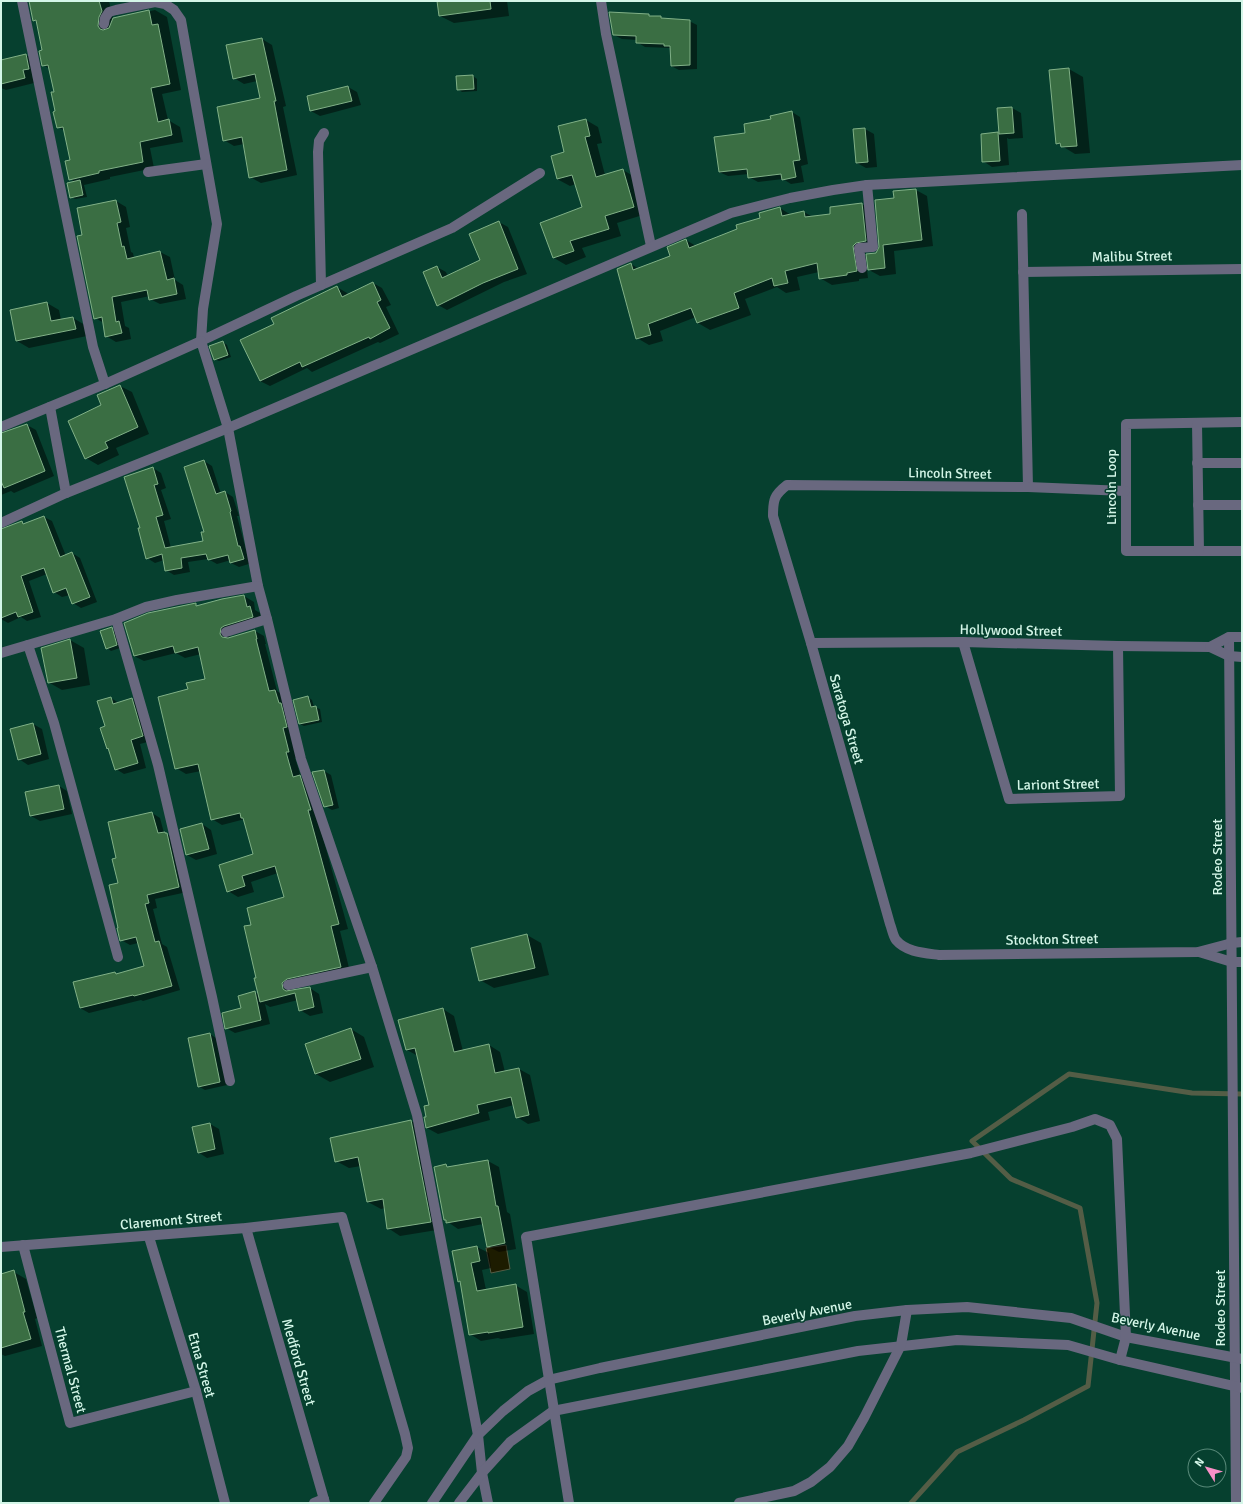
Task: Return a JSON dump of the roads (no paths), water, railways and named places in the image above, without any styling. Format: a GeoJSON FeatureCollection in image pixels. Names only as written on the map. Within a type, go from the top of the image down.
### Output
{"type":"FeatureCollection","features":[{"type":"Feature","properties":{"kind":"street"},"geometry":{"type":"LineString","coordinates":[[22,1],[93,347],[105,384]]}},
{"type":"Feature","properties":{"kind":"street"},"geometry":{"type":"LineString","coordinates":[[601,1],[606,34],[651,246]]}},
{"type":"Feature","properties":{"kind":"street"},"geometry":{"type":"LineString","coordinates":[[104,24],[105,18],[109,12],[155,2],[165,4],[174,10],[181,20],[217,224],[203,309],[201,341],[228,428],[258,586],[301,760],[372,967],[417,1115],[478,1435],[482,1473],[488,1503]]}},
{"type":"Feature","properties":{"kind":"street"},"geometry":{"type":"LineString","coordinates":[[321,285],[318,152],[319,141],[324,133]]}},
{"type":"Feature","properties":{"kind":"street"},"geometry":{"type":"LineString","coordinates":[[148,172],[206,164]]}},
{"type":"Feature","properties":{"kind":"street"},"geometry":{"type":"LineString","coordinates":[[1,523],[66,492],[228,428],[731,213],[790,198],[867,185],[1242,165]]}},
{"type":"Feature","properties":{"kind":"street"},"geometry":{"type":"LineString","coordinates":[[1,427],[105,384],[321,285],[407,249],[452,228],[540,173]]}},
{"type":"Feature","properties":{"kind":"street"},"geometry":{"type":"LineString","coordinates":[[862,268],[859,248],[873,247],[867,185]]}},
{"type":"Feature","properties":{"kind":"street"},"geometry":{"type":"LineString","coordinates":[[1022,214],[1028,488]]}},
{"type":"Feature","properties":{"kind":"street","name":"Malibu Street"},"geometry":{"type":"LineString","coordinates":[[1023,272],[1242,268]]}},
{"type":"Feature","properties":{"kind":"street"},"geometry":{"type":"LineString","coordinates":[[50,407],[66,492]]}},
{"type":"Feature","properties":{"kind":"street","name":"Lincoln Loop"},"geometry":{"type":"LineString","coordinates":[[1242,422],[1126,424],[1125,490],[1126,551],[1242,551]]}},
{"type":"Feature","properties":{"kind":"street"},"geometry":{"type":"LineString","coordinates":[[1197,423],[1198,551]]}},
{"type":"Feature","properties":{"kind":"street"},"geometry":{"type":"LineString","coordinates":[[1197,463],[1242,463]]}},
{"type":"Feature","properties":{"kind":"street","name":"Lincoln Street"},"geometry":{"type":"LineString","coordinates":[[777,492],[787,485],[1125,490]]}},
{"type":"Feature","properties":{"kind":"street","name":"Saratoga Street"},"geometry":{"type":"LineString","coordinates":[[777,492],[773,503],[773,516],[811,643],[890,924],[896,940],[907,948]]}},
{"type":"Feature","properties":{"kind":"street"},"geometry":{"type":"LineString","coordinates":[[1198,505],[1242,505]]}},
{"type":"Feature","properties":{"kind":"street"},"geometry":{"type":"LineString","coordinates":[[1,653],[116,619],[146,607],[258,586]]}},
{"type":"Feature","properties":{"kind":"street"},"geometry":{"type":"LineString","coordinates":[[116,619],[159,773],[212,997],[230,1081]]}},
{"type":"Feature","properties":{"kind":"street"},"geometry":{"type":"LineString","coordinates":[[226,632],[267,619]]}},
{"type":"Feature","properties":{"kind":"street"},"geometry":{"type":"LineString","coordinates":[[1210,647],[1229,637],[1242,637]]}},
{"type":"Feature","properties":{"kind":"street","name":"Rodeo Street"},"geometry":{"type":"LineString","coordinates":[[1229,637],[1237,942],[1233,1077],[1238,1358],[1236,1503]]}},
{"type":"Feature","properties":{"kind":"street","name":"Hollywood Street"},"geometry":{"type":"LineString","coordinates":[[811,643],[963,642],[1210,647]]}},
{"type":"Feature","properties":{"kind":"street","name":"Lariont Street"},"geometry":{"type":"LineString","coordinates":[[963,642],[1009,799],[1120,796],[1118,646]]}},
{"type":"Feature","properties":{"kind":"street"},"geometry":{"type":"LineString","coordinates":[[28,645],[54,723],[118,957]]}},
{"type":"Feature","properties":{"kind":"street"},"geometry":{"type":"LineString","coordinates":[[1210,647],[1229,656],[1242,657]]}},
{"type":"Feature","properties":{"kind":"street"},"geometry":{"type":"LineString","coordinates":[[1198,952],[1237,942]]}},
{"type":"Feature","properties":{"kind":"street","name":"Stockton Street"},"geometry":{"type":"LineString","coordinates":[[907,948],[939,955],[1198,952]]}},
{"type":"Feature","properties":{"kind":"street"},"geometry":{"type":"LineString","coordinates":[[1198,952],[1237,962]]}},
{"type":"Feature","properties":{"kind":"street"},"geometry":{"type":"LineString","coordinates":[[288,985],[372,967]]}},
{"type":"Feature","properties":{"kind":"street"},"geometry":{"type":"LineString","coordinates":[[568,1503],[526,1237],[971,1153],[1072,1127],[1095,1119],[1110,1125],[1117,1139],[1126,1337],[1120,1360]]}},
{"type":"Feature","properties":{"kind":"street","name":"Claremont Street"},"geometry":{"type":"LineString","coordinates":[[1,1248],[23,1245],[148,1237],[342,1217],[403,1426],[408,1448],[406,1457],[374,1503]]}},
{"type":"Feature","properties":{"kind":"street","name":"Medford Street"},"geometry":{"type":"LineString","coordinates":[[246,1228],[325,1501]]}},
{"type":"Feature","properties":{"kind":"street","name":"Etna Street"},"geometry":{"type":"LineString","coordinates":[[148,1237],[196,1392],[225,1503]]}},
{"type":"Feature","properties":{"kind":"street","name":"Thermal Street"},"geometry":{"type":"LineString","coordinates":[[23,1245],[70,1423],[196,1392]]}},
{"type":"Feature","properties":{"kind":"street","name":"Beverly Avenue"},"geometry":{"type":"LineString","coordinates":[[432,1503],[478,1435],[528,1391],[548,1380],[600,1368],[848,1318],[907,1310],[967,1307],[1071,1318],[1126,1337],[1238,1358]]}},
{"type":"Feature","properties":{"kind":"street"},"geometry":{"type":"LineString","coordinates":[[739,1503],[794,1491],[811,1482],[830,1467],[848,1446],[902,1345],[907,1310]]}},
{"type":"Feature","properties":{"kind":"street"},"geometry":{"type":"LineString","coordinates":[[459,1503],[482,1473],[510,1442],[553,1411],[858,1351],[957,1340],[1068,1345],[1103,1356],[1238,1387]]}},
{"type":"Feature","properties":{"kind":"street"},"geometry":{"type":"LineString","coordinates":[[314,1503],[325,1501]]}},
{"type":"Feature","properties":{"kind":"waterway"},"geometry":{"type":"LineString","coordinates":[[911,1503],[957,1452],[1024,1420],[1088,1386],[1097,1303],[1080,1208],[1011,1179],[972,1141],[1069,1074],[1192,1093],[1242,1094]]}}]}
